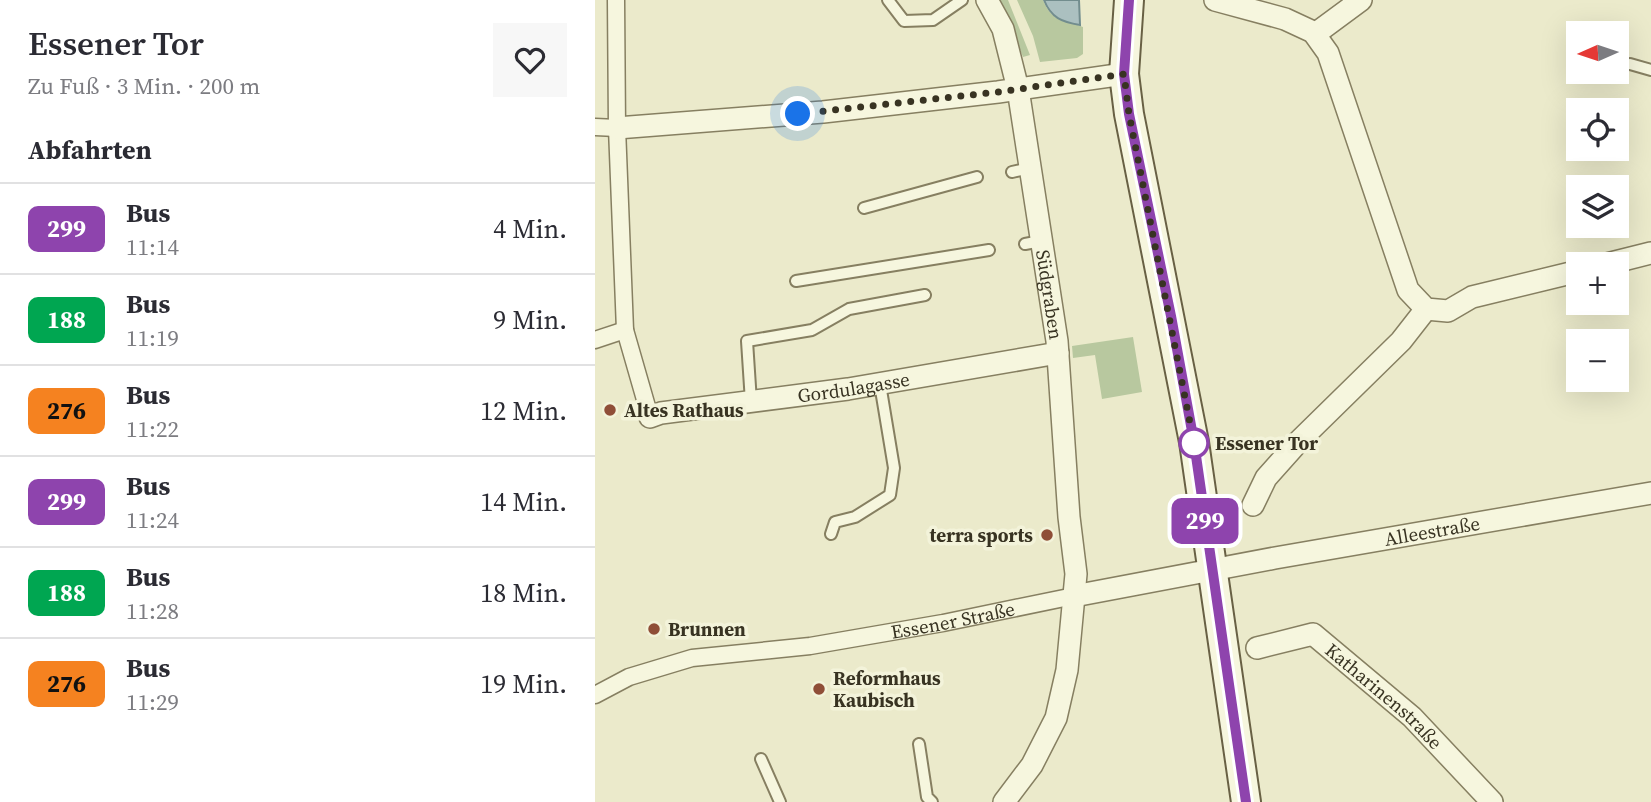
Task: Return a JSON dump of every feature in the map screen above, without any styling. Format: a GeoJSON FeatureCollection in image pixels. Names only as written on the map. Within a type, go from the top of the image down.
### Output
{"type":"FeatureCollection","features":[{"type":"Feature","properties":{"kind":"main road"},"geometry":{"type":"LineString","coordinates":[[1129,0],[1124,74],[1129,114],[1194,442],[1246,802]]}},
{"type":"Feature","properties":{"kind":"street"},"geometry":{"type":"LineString","coordinates":[[616,0],[617,128],[625,330],[650,417]]}},
{"type":"Feature","properties":{"kind":"street","name":"Südgraben"},"geometry":{"type":"LineString","coordinates":[[987,0],[1003,29],[1019,89],[1021,170],[1033,242],[1058,353],[1069,517],[1076,574],[1067,670],[1056,718],[1032,765],[1004,802]]}},
{"type":"Feature","properties":{"kind":"street"},"geometry":{"type":"LineString","coordinates":[[1215,0],[1285,19],[1315,34],[1328,53],[1408,290],[1426,309],[1448,312],[1472,298],[1566,274]]}},
{"type":"Feature","properties":{"kind":"street"},"geometry":{"type":"LineString","coordinates":[[1315,34],[1361,0]]}},
{"type":"Feature","properties":{"kind":"street"},"geometry":{"type":"LineString","coordinates":[[595,127],[617,128],[823,112],[1124,74]]}},
{"type":"Feature","properties":{"kind":"street"},"geometry":{"type":"LineString","coordinates":[[1629,258],[1651,253]]}},
{"type":"Feature","properties":{"kind":"street"},"geometry":{"type":"LineString","coordinates":[[1253,505],[1266,478],[1299,441],[1401,341],[1426,309]]}},
{"type":"Feature","properties":{"kind":"street"},"geometry":{"type":"LineString","coordinates":[[595,340],[625,330]]}},
{"type":"Feature","properties":{"kind":"street","name":"Gordulagasse"},"geometry":{"type":"LineString","coordinates":[[650,417],[661,413],[880,384],[1058,353]]}},
{"type":"Feature","properties":{"kind":"street","name":"Alleestraße"},"geometry":{"type":"LineString","coordinates":[[1212,570],[1651,493]]}},
{"type":"Feature","properties":{"kind":"street","name":"Essener Straße"},"geometry":{"type":"LineString","coordinates":[[595,695],[629,677],[692,658],[810,646],[943,623],[1212,570]]}},
{"type":"Feature","properties":{"kind":"street","name":"Katharinenstraße"},"geometry":{"type":"LineString","coordinates":[[1257,648],[1313,634],[1412,718],[1492,802]]}},
{"type":"Feature","properties":{"kind":"lane"},"geometry":{"type":"LineString","coordinates":[[888,0],[904,21],[933,20],[962,0]]}},
{"type":"Feature","properties":{"kind":"lane"},"geometry":{"type":"LineString","coordinates":[[1630,64],[1651,69]]}},
{"type":"Feature","properties":{"kind":"lane"},"geometry":{"type":"LineString","coordinates":[[864,208],[977,177]]}},
{"type":"Feature","properties":{"kind":"lane"},"geometry":{"type":"LineString","coordinates":[[796,281],[989,250]]}},
{"type":"Feature","properties":{"kind":"lane"},"geometry":{"type":"LineString","coordinates":[[751,402],[747,341],[812,330],[849,309],[925,296]]}},
{"type":"Feature","properties":{"kind":"lane"},"geometry":{"type":"LineString","coordinates":[[831,534],[835,522],[855,517],[890,495],[894,468],[880,384]]}},
{"type":"Feature","properties":{"kind":"lane"},"geometry":{"type":"LineString","coordinates":[[919,744],[927,797],[932,802]]}},
{"type":"Feature","properties":{"kind":"lane"},"geometry":{"type":"LineString","coordinates":[[761,759],[780,802]]}},
{"type":"Feature","properties":{"kind":"green space"},"geometry":{"type":"Polygon","coordinates":[[[1000,0],[1008,0],[1030,55],[1023,57],[1000,0]]]}},
{"type":"Feature","properties":{"kind":"green space"},"geometry":{"type":"Polygon","coordinates":[[[1017,0],[1043,0],[1055,17],[1083,27],[1083,54],[1077,58],[1040,62],[1033,36],[1017,0]]]}},
{"type":"Feature","properties":{"kind":"green space"},"geometry":{"type":"Polygon","coordinates":[[[1133,337],[1142,392],[1102,399],[1095,355],[1073,358],[1072,346],[1133,337]]]}},
{"type":"Feature","properties":{"kind":"shaded area"},"geometry":{"type":"Polygon","coordinates":[[[1044,0],[1079,0],[1080,25],[1058,18],[1044,0]]]}},
{"type":"Feature","properties":{"kind":"bus line","name":"299"},"geometry":{"type":"LineString","coordinates":[[1129,0],[1124,74],[1129,114],[1194,442],[1246,802]]}},
{"type":"Feature","properties":{"kind":"place","name":"Altes Rathaus"},"geometry":{"type":"Point","coordinates":[610,410]}},
{"type":"Feature","properties":{"kind":"place","name":"Essener Tor"},"geometry":{"type":"Point","coordinates":[1194,443]}},
{"type":"Feature","properties":{"kind":"place","name":"terra sports"},"geometry":{"type":"Point","coordinates":[1047,535]}},
{"type":"Feature","properties":{"kind":"place","name":"Brunnen"},"geometry":{"type":"Point","coordinates":[654,629]}},
{"type":"Feature","properties":{"kind":"place","name":"Reformhaus Kaubisch"},"geometry":{"type":"Point","coordinates":[819,689]}},
{"type":"Feature","properties":{"kind":"route"},"geometry":{"type":"LineString","coordinates":[[798,114],[998,92],[1124,74],[1129,114],[1194,443]]}}]}
